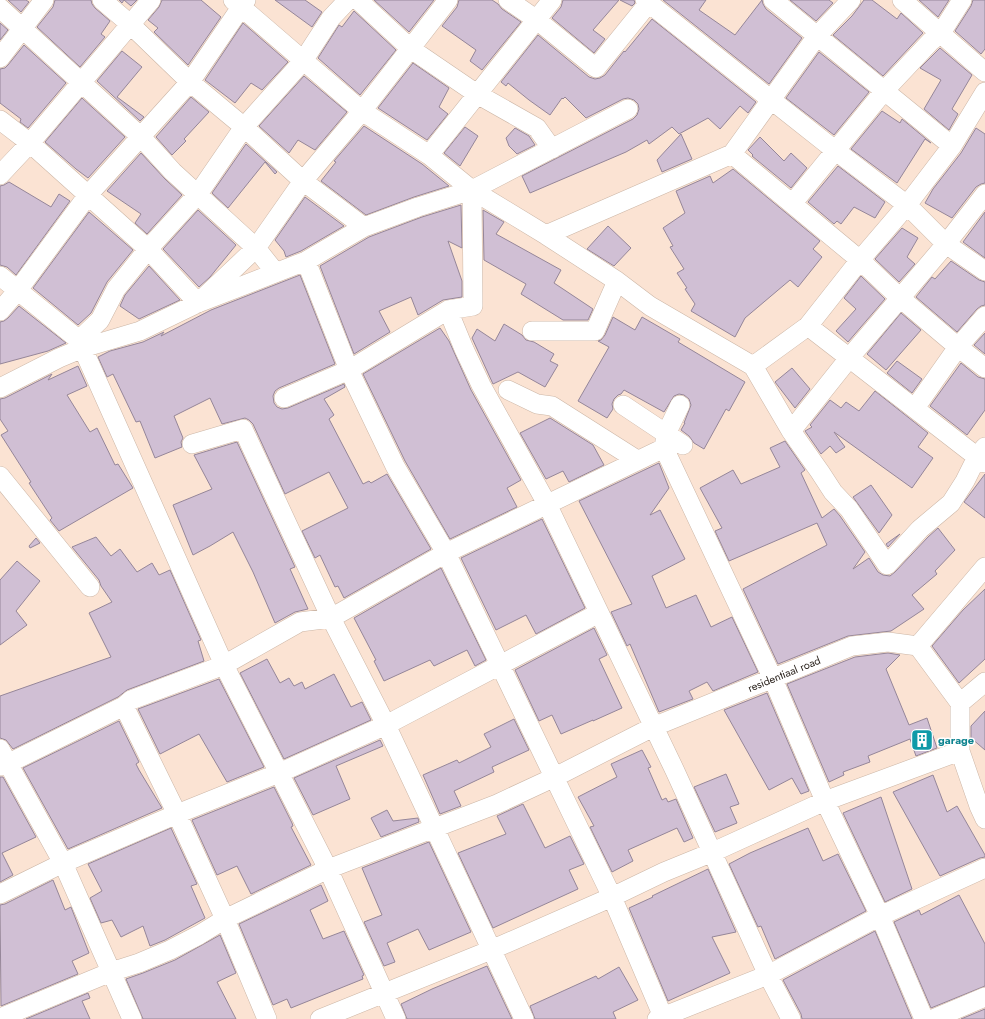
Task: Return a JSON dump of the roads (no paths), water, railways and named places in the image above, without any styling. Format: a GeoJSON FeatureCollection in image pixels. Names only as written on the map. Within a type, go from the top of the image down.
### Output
{"type":"FeatureCollection","features":[{"type":"Feature","properties":{"kind":"street"},"geometry":{"type":"LineString","coordinates":[[0,58],[44,0]]}},
{"type":"Feature","properties":{"kind":"street"},"geometry":{"type":"LineString","coordinates":[[102,0],[130,24],[190,82],[244,127],[303,181],[364,227]]}},
{"type":"Feature","properties":{"kind":"street"},"geometry":{"type":"LineString","coordinates":[[0,175],[30,143],[150,0]]}},
{"type":"Feature","properties":{"kind":"street"},"geometry":{"type":"LineString","coordinates":[[0,388],[59,358],[81,344],[100,320],[116,289],[148,249],[198,194],[244,127],[303,61],[330,18],[348,0]]}},
{"type":"Feature","properties":{"kind":"street"},"geometry":{"type":"LineString","coordinates":[[358,0],[411,49],[477,94],[537,128],[552,149]]}},
{"type":"Feature","properties":{"kind":"street"},"geometry":{"type":"LineString","coordinates":[[198,303],[256,248],[303,181],[411,49],[448,0]]}},
{"type":"Feature","properties":{"kind":"street"},"geometry":{"type":"LineString","coordinates":[[508,0],[537,20],[596,68],[648,1],[836,151],[907,205],[946,244],[985,270]]}},
{"type":"Feature","properties":{"kind":"street"},"geometry":{"type":"LineString","coordinates":[[429,155],[552,0]]}},
{"type":"Feature","properties":{"kind":"street"},"geometry":{"type":"LineString","coordinates":[[773,0],[952,146]]}},
{"type":"Feature","properties":{"kind":"street"},"geometry":{"type":"LineString","coordinates":[[546,235],[732,154],[817,36],[851,0]]}},
{"type":"Feature","properties":{"kind":"street"},"geometry":{"type":"LineString","coordinates":[[902,0],[985,72]]}},
{"type":"Feature","properties":{"kind":"street"},"geometry":{"type":"LineString","coordinates":[[792,204],[884,91],[931,41],[941,33],[962,0]]}},
{"type":"Feature","properties":{"kind":"street"},"geometry":{"type":"LineString","coordinates":[[0,311],[18,290],[88,195],[190,82],[240,2],[303,61],[362,110],[429,155],[472,190],[546,235],[617,281],[650,306],[753,366],[791,431],[833,492],[850,509],[887,564],[920,529],[951,503],[982,456],[915,408],[808,326]]}},
{"type":"Feature","properties":{"kind":"street"},"geometry":{"type":"LineString","coordinates":[[0,8],[141,137],[173,172],[256,248],[275,272]]}},
{"type":"Feature","properties":{"kind":"street"},"geometry":{"type":"LineString","coordinates":[[753,366],[808,326],[860,260],[907,205],[952,146],[985,92]]}},
{"type":"Feature","properties":{"kind":"street"},"geometry":{"type":"LineString","coordinates":[[81,344],[140,331],[198,303],[306,261],[364,227],[418,206],[472,190],[628,109]]}},
{"type":"Feature","properties":{"kind":"street"},"geometry":{"type":"LineString","coordinates":[[0,120],[30,143],[148,249],[198,303]]}},
{"type":"Feature","properties":{"kind":"street"},"geometry":{"type":"LineString","coordinates":[[732,154],[860,260],[899,297],[985,368]]}},
{"type":"Feature","properties":{"kind":"street"},"geometry":{"type":"LineString","coordinates":[[284,398],[349,370],[448,310],[473,306],[472,190]]}},
{"type":"Feature","properties":{"kind":"street"},"geometry":{"type":"LineString","coordinates":[[791,431],[899,297],[946,244],[985,194]]}},
{"type":"Feature","properties":{"kind":"street"},"geometry":{"type":"LineString","coordinates":[[306,261],[349,370],[395,466],[446,552],[555,777],[612,897],[661,1018],[768,975],[880,916],[985,868]]}},
{"type":"Feature","properties":{"kind":"street"},"geometry":{"type":"LineString","coordinates":[[0,276],[81,344],[224,665],[328,869],[396,1019]]}},
{"type":"Feature","properties":{"kind":"street"},"geometry":{"type":"LineString","coordinates":[[532,331],[595,331],[617,281]]}},
{"type":"Feature","properties":{"kind":"street"},"geometry":{"type":"LineString","coordinates":[[448,310],[464,349],[481,384],[547,504],[713,852],[768,975],[790,1019]]}},
{"type":"Feature","properties":{"kind":"street"},"geometry":{"type":"LineString","coordinates":[[915,408],[958,347],[985,316]]}},
{"type":"Feature","properties":{"kind":"street"},"geometry":{"type":"LineString","coordinates":[[508,390],[537,404],[552,406],[637,460]]}},
{"type":"Feature","properties":{"kind":"street"},"geometry":{"type":"LineString","coordinates":[[623,405],[665,441],[773,679],[825,801],[880,916],[924,1019]]}},
{"type":"Feature","properties":{"kind":"street"},"geometry":{"type":"LineString","coordinates":[[132,1019],[63,863],[2,760],[124,706],[131,700],[224,665],[300,622],[331,618],[446,552],[637,460],[665,441],[680,405]]}},
{"type":"Feature","properties":{"kind":"street"},"geometry":{"type":"LineString","coordinates":[[192,444],[243,428],[331,618],[386,725],[524,1019]]}},
{"type":"Feature","properties":{"kind":"street"},"geometry":{"type":"LineString","coordinates":[[665,441],[683,445]]}},
{"type":"Feature","properties":{"kind":"street"},"geometry":{"type":"LineString","coordinates":[[0,476],[90,587]]}},
{"type":"Feature","properties":{"kind":"street"},"geometry":{"type":"LineString","coordinates":[[983,808],[960,751],[960,703],[918,646],[985,568]]}},
{"type":"Feature","properties":{"kind":"street"},"geometry":{"type":"LineString","coordinates":[[0,894],[63,863],[177,814],[279,773],[386,725],[599,613]]}},
{"type":"Feature","properties":{"kind":"street","name":"residentiaal road"},"geometry":{"type":"LineString","coordinates":[[0,1018],[111,972],[139,963],[170,950],[199,935],[225,918],[328,869],[497,804],[555,777],[653,727],[852,646],[888,642],[918,646]]}},
{"type":"Feature","properties":{"kind":"street"},"geometry":{"type":"LineString","coordinates":[[960,703],[985,682]]}},
{"type":"Feature","properties":{"kind":"street"},"geometry":{"type":"LineString","coordinates":[[124,706],[177,814],[225,918],[268,1019]]}},
{"type":"Feature","properties":{"kind":"street"},"geometry":{"type":"LineString","coordinates":[[320,1019],[491,950],[825,801],[960,751]]}},
{"type":"Feature","properties":{"kind":"street"},"geometry":{"type":"LineString","coordinates":[[933,1019],[985,997]]}},
{"type":"Feature","properties":{"kind":"place","name":"garage"},"geometry":{"type":"Point","coordinates":[922,740]}}]}
